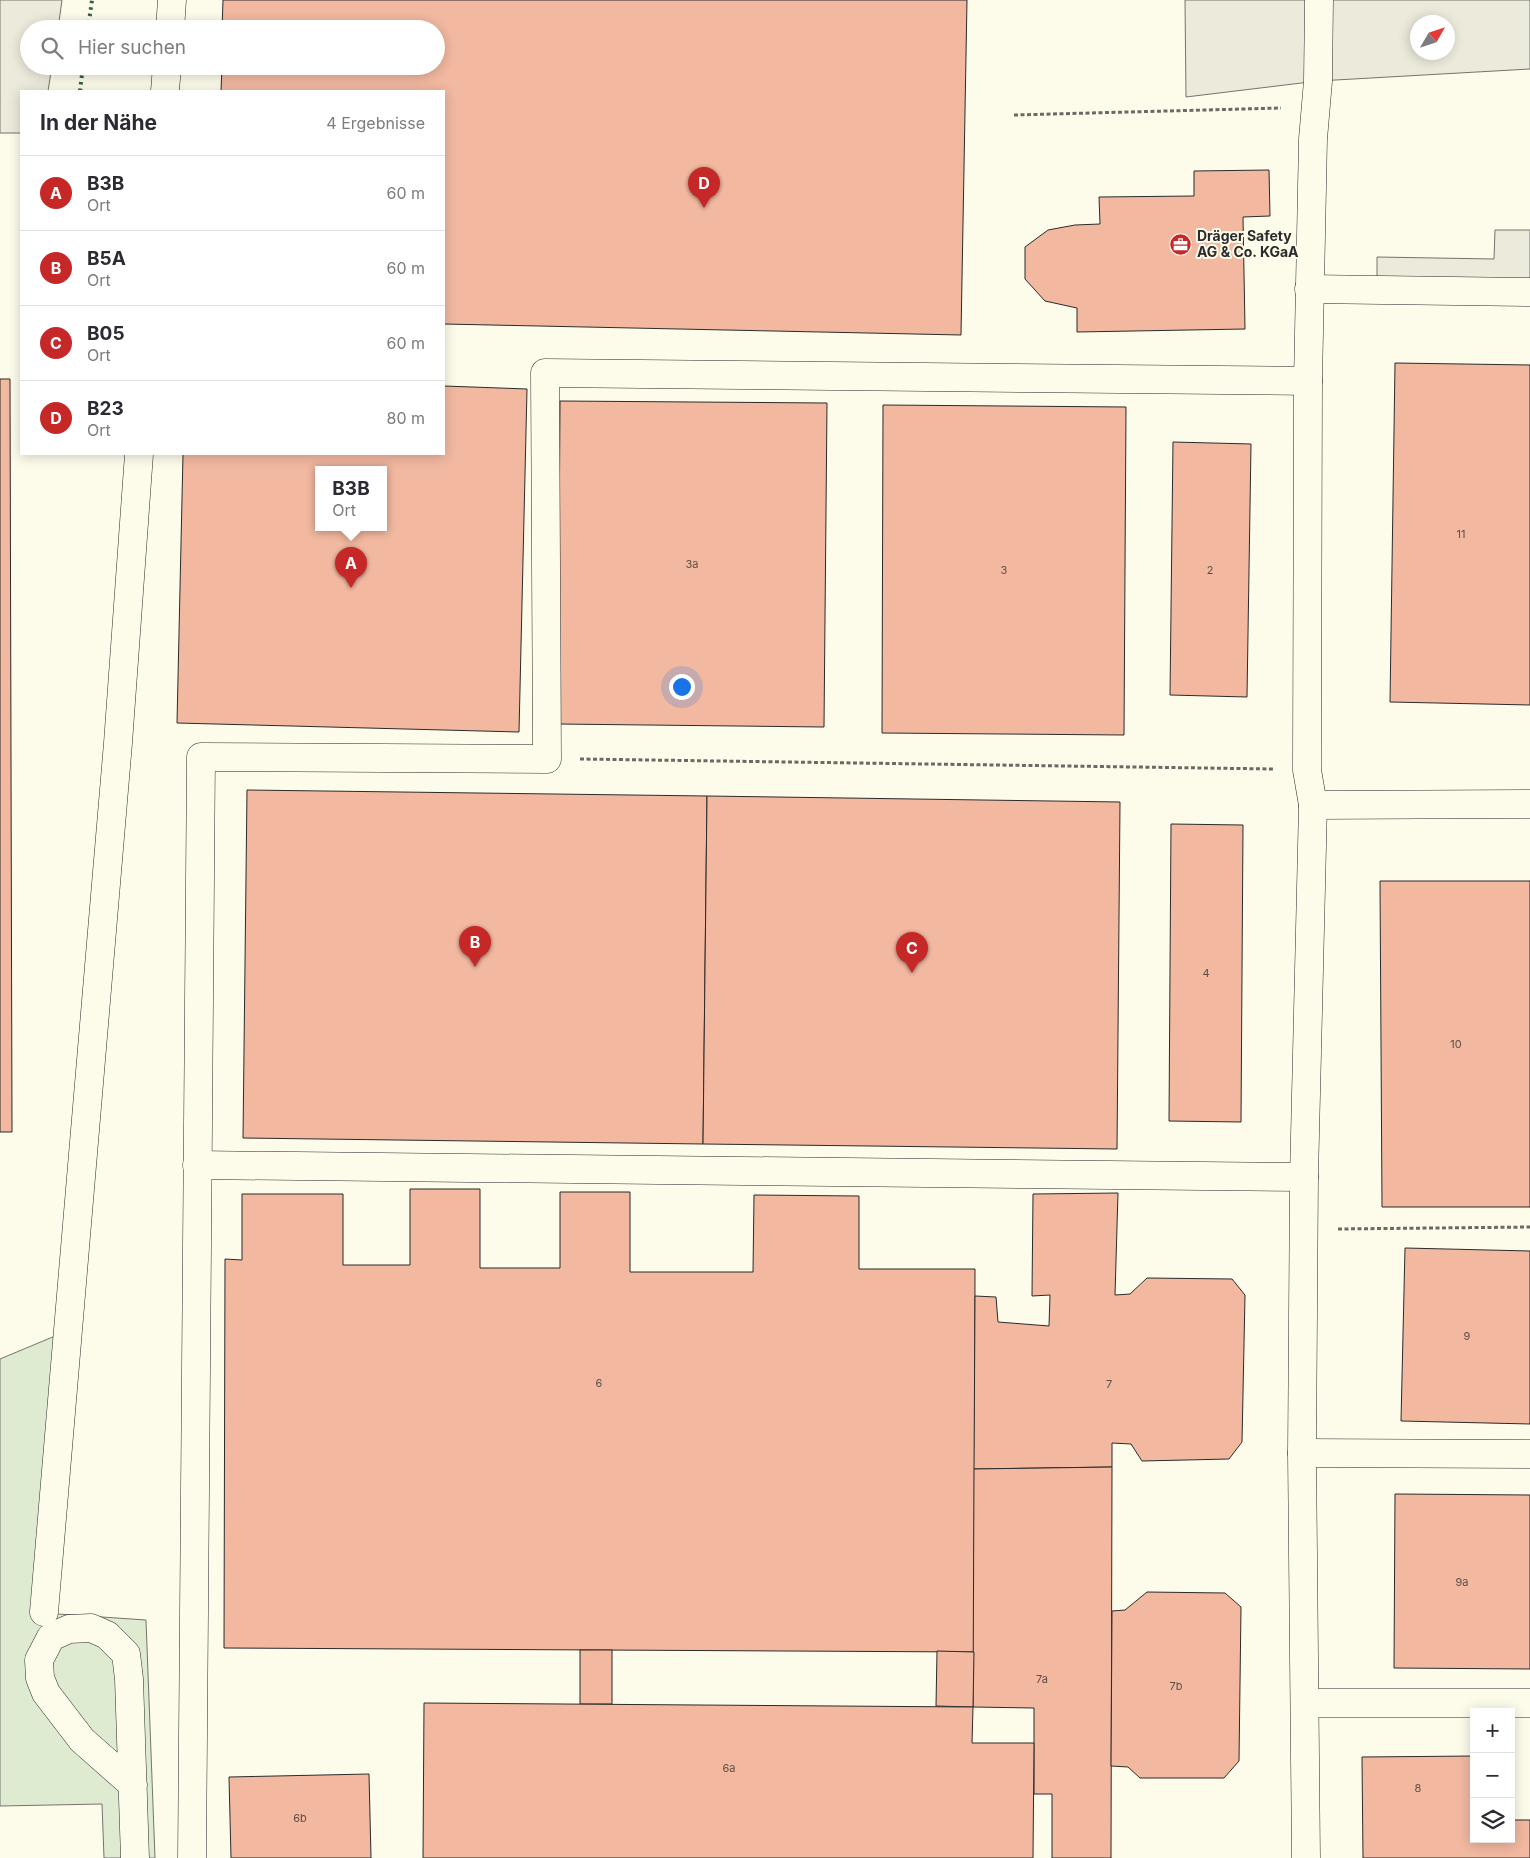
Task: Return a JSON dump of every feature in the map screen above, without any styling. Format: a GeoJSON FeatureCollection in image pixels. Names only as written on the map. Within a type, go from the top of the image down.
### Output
{"type":"FeatureCollection","features":[{"type":"Feature","properties":{"kind":"street"},"geometry":{"type":"LineString","coordinates":[[171,20],[172,0]]}},
{"type":"Feature","properties":{"kind":"street"},"geometry":{"type":"LineString","coordinates":[[1306,1858],[1302,1453],[1304,1177],[1312,806],[1307,770],[1308,381],[1313,140],[1318,81],[1318,0]]}},
{"type":"Feature","properties":{"kind":"street"},"geometry":{"type":"LineString","coordinates":[[166,90],[167,75]]}},
{"type":"Feature","properties":{"kind":"street"},"geometry":{"type":"LineString","coordinates":[[1310,289],[1530,292]]}},
{"type":"Feature","properties":{"kind":"street"},"geometry":{"type":"LineString","coordinates":[[192,1858],[201,757],[547,759],[545,373],[1308,381]]}},
{"type":"Feature","properties":{"kind":"street"},"geometry":{"type":"LineString","coordinates":[[44,1612],[118,743],[139,455]]}},
{"type":"Feature","properties":{"kind":"street"},"geometry":{"type":"LineString","coordinates":[[1312,806],[1530,804]]}},
{"type":"Feature","properties":{"kind":"street"},"geometry":{"type":"LineString","coordinates":[[197,1165],[1304,1177]]}},
{"type":"Feature","properties":{"kind":"street"},"geometry":{"type":"LineString","coordinates":[[1302,1453],[1530,1454]]}},
{"type":"Feature","properties":{"kind":"street"},"geometry":{"type":"LineString","coordinates":[[133,1786],[82,1740],[46,1693],[40,1678],[39,1660],[52,1637],[68,1629],[91,1628],[107,1635],[126,1654],[129,1679],[133,1786],[135,1858]]}},
{"type":"Feature","properties":{"kind":"street"},"geometry":{"type":"LineString","coordinates":[[1305,1702],[1530,1703]]}},
{"type":"Feature","properties":{"kind":"path"},"geometry":{"type":"LineString","coordinates":[[1014,115],[1316,108]]}},
{"type":"Feature","properties":{"kind":"path"},"geometry":{"type":"LineString","coordinates":[[547,759],[1307,770]]}},
{"type":"Feature","properties":{"kind":"path"},"geometry":{"type":"LineString","coordinates":[[1304,1229],[1530,1227]]}},
{"type":"Feature","properties":{"kind":"green space"},"geometry":{"type":"Polygon","coordinates":[[[55,1336],[43,1613],[146,1620],[155,1858],[104,1858],[102,1804],[0,1806],[0,1359],[55,1336]]]}},
{"type":"Feature","properties":{"kind":"shaded area"},"geometry":{"type":"Polygon","coordinates":[[[0,0],[62,0],[59,20],[20,20],[20,75],[51,75],[48,90],[20,90],[20,133],[0,133],[0,0]]]}},
{"type":"Feature","properties":{"kind":"shaded area"},"geometry":{"type":"Polygon","coordinates":[[[1185,0],[1530,0],[1530,69],[1318,81],[1186,97],[1185,0]]]}},
{"type":"Feature","properties":{"kind":"shaded area"},"geometry":{"type":"Polygon","coordinates":[[[1495,230],[1530,230],[1530,292],[1377,290],[1377,257],[1494,259],[1495,230]]]}},
{"type":"Feature","properties":{"kind":"building"},"geometry":{"type":"Polygon","coordinates":[[[223,0],[967,0],[961,335],[445,324],[445,90],[221,90],[222,75],[445,75],[445,20],[222,20],[223,0]]]}},
{"type":"Feature","properties":{"kind":"building"},"geometry":{"type":"Polygon","coordinates":[[[1269,170],[1270,216],[1243,217],[1245,329],[1077,332],[1077,308],[1045,301],[1025,279],[1025,247],[1048,230],[1075,225],[1100,224],[1099,197],[1194,196],[1194,171],[1269,170]]]}},
{"type":"Feature","properties":{"kind":"building"},"geometry":{"type":"Polygon","coordinates":[[[1395,363],[1530,365],[1530,705],[1390,702],[1395,363]]]}},
{"type":"Feature","properties":{"kind":"building"},"geometry":{"type":"Polygon","coordinates":[[[0,379],[10,379],[12,1132],[0,1132],[0,379]]]}},
{"type":"Feature","properties":{"kind":"building"},"geometry":{"type":"Polygon","coordinates":[[[445,386],[527,389],[519,732],[177,723],[183,455],[445,455],[445,386]]]}},
{"type":"Feature","properties":{"kind":"building"},"geometry":{"type":"Polygon","coordinates":[[[560,401],[827,403],[824,727],[558,724],[560,401]]]}},
{"type":"Feature","properties":{"kind":"building"},"geometry":{"type":"Polygon","coordinates":[[[883,405],[1126,407],[1124,735],[882,733],[883,405]]]}},
{"type":"Feature","properties":{"kind":"building"},"geometry":{"type":"Polygon","coordinates":[[[1173,442],[1251,444],[1247,697],[1170,695],[1173,442]]]}},
{"type":"Feature","properties":{"kind":"building"},"geometry":{"type":"Polygon","coordinates":[[[247,790],[707,796],[703,1144],[243,1138],[247,790]]]}},
{"type":"Feature","properties":{"kind":"building"},"geometry":{"type":"Polygon","coordinates":[[[707,796],[1120,802],[1117,1149],[703,1144],[707,796]]]}},
{"type":"Feature","properties":{"kind":"building"},"geometry":{"type":"Polygon","coordinates":[[[1171,824],[1243,825],[1241,1122],[1169,1121],[1171,824]]]}},
{"type":"Feature","properties":{"kind":"building"},"geometry":{"type":"Polygon","coordinates":[[[1380,881],[1530,881],[1530,1207],[1382,1207],[1380,881]]]}},
{"type":"Feature","properties":{"kind":"building"},"geometry":{"type":"Polygon","coordinates":[[[410,1189],[480,1189],[480,1268],[560,1268],[560,1192],[630,1192],[630,1272],[753,1272],[754,1195],[859,1196],[859,1269],[975,1269],[974,1652],[224,1648],[225,1259],[242,1260],[242,1194],[343,1194],[343,1265],[410,1265],[410,1189]]]}},
{"type":"Feature","properties":{"kind":"building"},"geometry":{"type":"Polygon","coordinates":[[[1118,1193],[1115,1295],[1130,1294],[1147,1278],[1232,1279],[1245,1295],[1242,1442],[1229,1459],[1142,1461],[1131,1444],[1112,1443],[1112,1467],[974,1469],[975,1296],[996,1297],[998,1322],[1049,1326],[1050,1295],[1032,1296],[1033,1194],[1118,1193]]]}},
{"type":"Feature","properties":{"kind":"building"},"geometry":{"type":"Polygon","coordinates":[[[1405,1248],[1530,1251],[1530,1424],[1401,1421],[1405,1248]]]}},
{"type":"Feature","properties":{"kind":"building"},"geometry":{"type":"Polygon","coordinates":[[[1112,1467],[1111,1858],[1052,1858],[1052,1794],[1034,1794],[1034,1708],[973,1707],[974,1469],[1112,1467]]]}},
{"type":"Feature","properties":{"kind":"building"},"geometry":{"type":"Polygon","coordinates":[[[1395,1494],[1530,1495],[1530,1669],[1394,1668],[1395,1494]]]}},
{"type":"Feature","properties":{"kind":"building"},"geometry":{"type":"Polygon","coordinates":[[[1147,1592],[1225,1593],[1241,1607],[1239,1761],[1224,1778],[1140,1778],[1128,1767],[1111,1766],[1112,1611],[1125,1610],[1147,1592]]]}},
{"type":"Feature","properties":{"kind":"building"},"geometry":{"type":"Polygon","coordinates":[[[580,1650],[612,1650],[612,1704],[580,1704],[580,1650]]]}},
{"type":"Feature","properties":{"kind":"building"},"geometry":{"type":"Polygon","coordinates":[[[937,1651],[974,1652],[973,1707],[936,1706],[937,1651]]]}},
{"type":"Feature","properties":{"kind":"building"},"geometry":{"type":"Polygon","coordinates":[[[424,1703],[973,1707],[972,1743],[1034,1743],[1033,1858],[423,1858],[424,1703]]]}},
{"type":"Feature","properties":{"kind":"building"},"geometry":{"type":"Polygon","coordinates":[[[1470,1756],[1470,1843],[1515,1843],[1515,1820],[1530,1820],[1530,1858],[1363,1858],[1362,1757],[1470,1756]]]}},
{"type":"Feature","properties":{"kind":"building"},"geometry":{"type":"Polygon","coordinates":[[[369,1774],[371,1858],[231,1858],[229,1777],[369,1774]]]}},
{"type":"Feature","properties":{"kind":"hedge"},"geometry":{"type":"LineString","coordinates":[[89,20],[92,0]]}},
{"type":"Feature","properties":{"kind":"hedge"},"geometry":{"type":"LineString","coordinates":[[80,90],[82,75]]}},
{"type":"Feature","properties":{"kind":"place","name":"B23"},"geometry":{"type":"Point","coordinates":[704,208]}},
{"type":"Feature","properties":{"kind":"place","name":"Dräger Safety AG & Co. KGaA"},"geometry":{"type":"Point","coordinates":[1181,244]}},
{"type":"Feature","properties":{"kind":"place","name":"B3B"},"geometry":{"type":"Point","coordinates":[351,588]}},
{"type":"Feature","properties":{"kind":"place","name":"B5A"},"geometry":{"type":"Point","coordinates":[475,967]}},
{"type":"Feature","properties":{"kind":"place","name":"B05"},"geometry":{"type":"Point","coordinates":[912,973]}}]}
